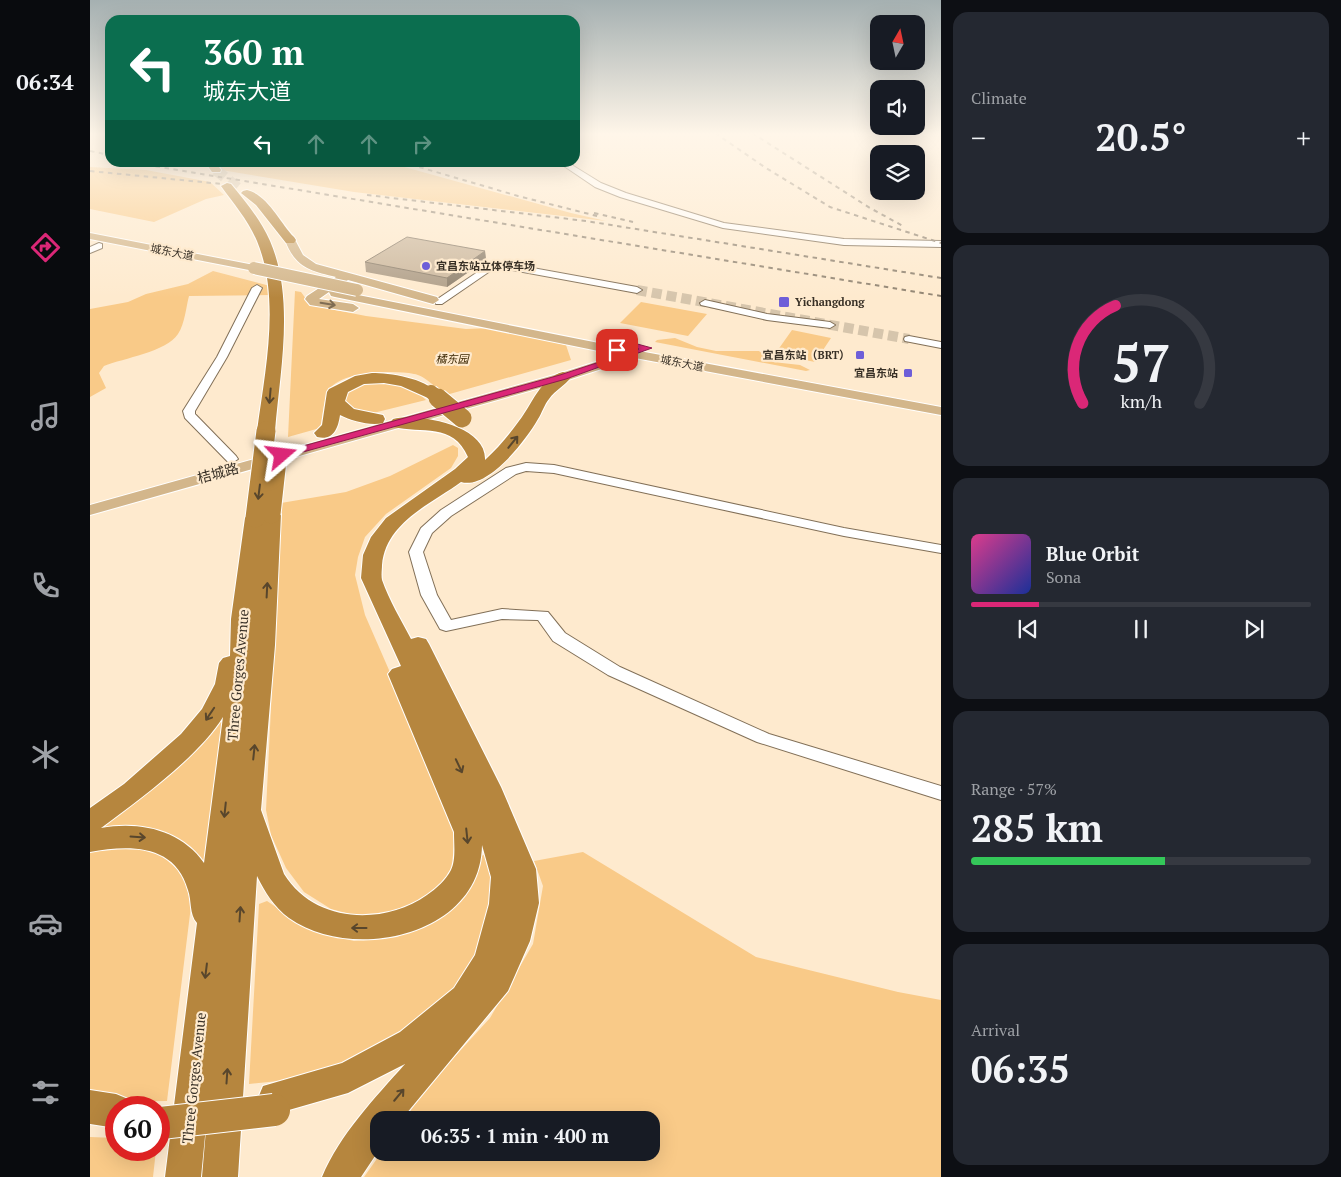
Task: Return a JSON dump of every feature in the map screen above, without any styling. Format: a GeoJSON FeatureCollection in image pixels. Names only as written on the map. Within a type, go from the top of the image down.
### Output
{"type":"FeatureCollection","features":[{"type":"Feature","properties":{"kind":"highway","name":"Three Gorges Avenue"},"geometry":{"type":"LineString","coordinates":[[183,1177],[242,654],[242,619],[263,516],[284,322],[281,269],[273,243],[255,207],[233,188]]}},
{"type":"Feature","properties":{"kind":"highway","name":"Three Gorges Avenue"},"geometry":{"type":"LineString","coordinates":[[234,188],[251,195],[290,240]]}},
{"type":"Feature","properties":{"kind":"highway"},"geometry":{"type":"LineString","coordinates":[[340,1177],[376,1123],[496,981],[515,941],[524,903],[522,869],[488,787],[384,576],[382,561],[389,539],[400,525],[461,482],[482,471],[507,449],[529,420],[542,396],[568,372]]}},
{"type":"Feature","properties":{"kind":"highway"},"geometry":{"type":"LineString","coordinates":[[324,433],[330,426],[335,390],[351,379],[366,376],[406,379],[429,393],[483,439],[486,451],[483,460],[461,482]]}},
{"type":"Feature","properties":{"kind":"highway"},"geometry":{"type":"LineString","coordinates":[[429,393],[402,381],[378,378],[358,380],[340,390],[337,401],[342,409],[354,415],[452,430],[467,440],[477,458]]}},
{"type":"Feature","properties":{"kind":"highway"},"geometry":{"type":"LineString","coordinates":[[248,805],[264,858],[280,890],[299,908],[322,922],[354,929],[384,927],[410,920],[431,909],[448,895],[462,876],[468,856],[468,832],[397,666],[371,578],[370,564],[379,538],[389,525],[469,467],[481,452],[479,441],[460,419]]}},
{"type":"Feature","properties":{"kind":"highway","name":"Three Gorges Avenue"},"geometry":{"type":"LineString","coordinates":[[220,1177],[248,805],[264,645],[263,516]]}},
{"type":"Feature","properties":{"kind":"highway"},"geometry":{"type":"LineString","coordinates":[[275,1104],[348,1077],[412,1043],[465,998],[489,959],[504,904],[505,877],[498,850],[371,578]]}},
{"type":"Feature","properties":{"kind":"highway"},"geometry":{"type":"LineString","coordinates":[[90,822],[133,791],[190,740],[212,714],[226,684],[242,619]]}},
{"type":"Feature","properties":{"kind":"highway"},"geometry":{"type":"LineString","coordinates":[[90,841],[121,836],[146,837],[170,846],[187,860],[202,888],[210,942]]}},
{"type":"Feature","properties":{"kind":"highway"},"geometry":{"type":"LineString","coordinates":[[170,1116],[275,1104],[342,1091],[396,1065],[442,1032],[471,1004],[491,978],[509,936],[517,903],[517,882],[508,838]]}},
{"type":"Feature","properties":{"kind":"highway"},"geometry":{"type":"LineString","coordinates":[[90,1107],[105,1109]]}},
{"type":"Feature","properties":{"kind":"highway"},"geometry":{"type":"LineString","coordinates":[[90,1121],[105,1123]]}},
{"type":"Feature","properties":{"kind":"main road","name":"城东大道"},"geometry":{"type":"LineString","coordinates":[[90,236],[253,272],[335,293],[555,337],[941,401]]}},
{"type":"Feature","properties":{"kind":"main road"},"geometry":{"type":"LineString","coordinates":[[290,240],[294,252],[303,263],[439,302],[590,336]]}},
{"type":"Feature","properties":{"kind":"main road","name":"城东大道"},"geometry":{"type":"LineString","coordinates":[[93,247],[357,290],[590,336],[678,362],[941,411]]}},
{"type":"Feature","properties":{"kind":"main road"},"geometry":{"type":"LineString","coordinates":[[346,276],[311,299],[321,303],[420,318],[467,324],[488,323]]}},
{"type":"Feature","properties":{"kind":"main road"},"geometry":{"type":"LineString","coordinates":[[555,337],[583,349],[585,354],[568,372]]}},
{"type":"Feature","properties":{"kind":"main road","name":"桔城路"},"geometry":{"type":"LineString","coordinates":[[90,499],[324,433],[388,421],[568,372],[632,349]]}},
{"type":"Feature","properties":{"kind":"main road"},"geometry":{"type":"LineString","coordinates":[[568,372],[634,361],[678,362]]}},
{"type":"Feature","properties":{"kind":"main road","name":"桔城路"},"geometry":{"type":"LineString","coordinates":[[90,510],[331,441],[388,421],[568,372]]}},
{"type":"Feature","properties":{"kind":"street"},"geometry":{"type":"LineString","coordinates":[[607,188],[623,195],[723,225],[844,242],[941,244]]}},
{"type":"Feature","properties":{"kind":"street"},"geometry":{"type":"LineString","coordinates":[[439,302],[494,264],[637,290]]}},
{"type":"Feature","properties":{"kind":"street"},"geometry":{"type":"LineString","coordinates":[[232,459],[189,415],[189,412],[222,357],[257,288]]}},
{"type":"Feature","properties":{"kind":"street"},"geometry":{"type":"LineString","coordinates":[[705,302],[725,309],[797,322],[830,325]]}},
{"type":"Feature","properties":{"kind":"street"},"geometry":{"type":"LineString","coordinates":[[909,339],[941,345]]}},
{"type":"Feature","properties":{"kind":"street"},"geometry":{"type":"LineString","coordinates":[[941,549],[844,532],[554,469],[526,467],[511,471],[446,513],[426,531],[416,552],[429,595],[446,626],[502,614],[544,615],[559,637],[614,671],[754,734],[941,793]]}},
{"type":"Feature","properties":{"kind":"green space"},"geometry":{"type":"Polygon","coordinates":[[[90,188],[216,188],[224,195],[206,199],[154,222],[90,209],[90,188]]]}},
{"type":"Feature","properties":{"kind":"green space"},"geometry":{"type":"Polygon","coordinates":[[[329,188],[480,188],[606,221],[329,188]]]}},
{"type":"Feature","properties":{"kind":"green space"},"geometry":{"type":"Polygon","coordinates":[[[213,271],[270,286],[270,295],[189,296],[178,334],[155,350],[104,366],[99,373],[106,388],[90,397],[90,309],[128,302],[146,294],[188,284],[213,271]]]}},
{"type":"Feature","properties":{"kind":"green space","name":"橘东园"},"geometry":{"type":"Polygon","coordinates":[[[295,291],[301,292],[309,303],[320,307],[366,316],[466,329],[491,328],[566,345],[571,360],[446,395],[426,380],[414,374],[381,372],[344,379],[335,384],[327,394],[320,428],[288,437],[295,291]]]}},
{"type":"Feature","properties":{"kind":"green space"},"geometry":{"type":"Polygon","coordinates":[[[641,302],[707,314],[688,336],[620,323],[641,302]]]}},
{"type":"Feature","properties":{"kind":"green space"},"geometry":{"type":"Polygon","coordinates":[[[792,330],[831,338],[815,362],[775,354],[792,330]]]}},
{"type":"Feature","properties":{"kind":"green space"},"geometry":{"type":"Polygon","coordinates":[[[675,338],[697,347],[716,351],[759,351],[773,362],[800,365],[810,370],[806,371],[655,342],[657,340],[675,338]]]}},
{"type":"Feature","properties":{"kind":"green space"},"geometry":{"type":"Polygon","coordinates":[[[379,379],[413,388],[426,400],[369,414],[353,410],[344,403],[349,387],[379,379]]]}},
{"type":"Feature","properties":{"kind":"green space"},"geometry":{"type":"Polygon","coordinates":[[[453,445],[458,448],[458,456],[451,468],[386,514],[365,537],[358,557],[355,575],[365,615],[464,842],[456,869],[437,892],[399,911],[361,917],[331,909],[304,892],[286,868],[271,835],[266,810],[281,503],[346,492],[390,476],[453,445]]]}},
{"type":"Feature","properties":{"kind":"green space"},"geometry":{"type":"Polygon","coordinates":[[[228,691],[207,868],[90,827],[228,691]]]}},
{"type":"Feature","properties":{"kind":"green space"},"geometry":{"type":"Polygon","coordinates":[[[90,847],[142,847],[160,854],[177,869],[186,883],[191,906],[168,1096],[105,1096],[105,1100],[90,1098],[90,847]]]}},
{"type":"Feature","properties":{"kind":"green space"},"geometry":{"type":"Polygon","coordinates":[[[583,852],[756,957],[898,992],[941,1000],[941,1177],[364,1177],[375,1161],[660,1161],[660,1111],[410,1111],[426,1088],[490,1018],[533,944],[543,886],[534,861],[583,852]]]}},
{"type":"Feature","properties":{"kind":"green space"},"geometry":{"type":"Polygon","coordinates":[[[488,854],[494,878],[481,951],[457,990],[369,1056],[307,1078],[249,1084],[259,904],[267,901],[312,931],[354,941],[397,937],[426,923],[476,857],[488,854]]]}},
{"type":"Feature","properties":{"kind":"green space"},"geometry":{"type":"Polygon","coordinates":[[[90,1137],[105,1138],[105,1161],[155,1161],[153,1177],[90,1177],[90,1137]]]}},
{"type":"Feature","properties":{"kind":"building","name":"宜昌东站立体停车场"},"geometry":{"type":"Polygon","coordinates":[[[407,237],[485,251],[447,278],[365,262],[407,237]]]}},
{"type":"Feature","properties":{"kind":"tunnel"},"geometry":{"type":"LineString","coordinates":[[637,290],[909,339]]}},
{"type":"Feature","properties":{"kind":"railway"},"geometry":{"type":"LineString","coordinates":[[286,188],[941,296]]}},
{"type":"Feature","properties":{"kind":"railway"},"geometry":{"type":"LineString","coordinates":[[490,188],[601,217]]}},
{"type":"Feature","properties":{"kind":"railway"},"geometry":{"type":"LineString","coordinates":[[799,188],[830,207],[941,243]]}},
{"type":"Feature","properties":{"kind":"railway"},"geometry":{"type":"LineString","coordinates":[[838,188],[903,226]]}},
{"type":"Feature","properties":{"kind":"railway"},"geometry":{"type":"LineString","coordinates":[[367,195],[586,221],[941,278]]}},
{"type":"Feature","properties":{"kind":"railway"},"geometry":{"type":"LineString","coordinates":[[594,213],[633,222]]}},
{"type":"Feature","properties":{"kind":"place","name":"宜昌东站立体停车场"},"geometry":{"type":"Point","coordinates":[426,266]}},
{"type":"Feature","properties":{"kind":"place","name":"Yichangdong"},"geometry":{"type":"Point","coordinates":[784,302]}},
{"type":"Feature","properties":{"kind":"place","name":"宜昌东站（BRT）"},"geometry":{"type":"Point","coordinates":[860,355]}},
{"type":"Feature","properties":{"kind":"place","name":"宜昌东站"},"geometry":{"type":"Point","coordinates":[908,373]}},
{"type":"Feature","properties":{"kind":"route"},"geometry":{"type":"LineString","coordinates":[[282,455],[584,371],[648,348],[630,344],[617,350]]}}]}
